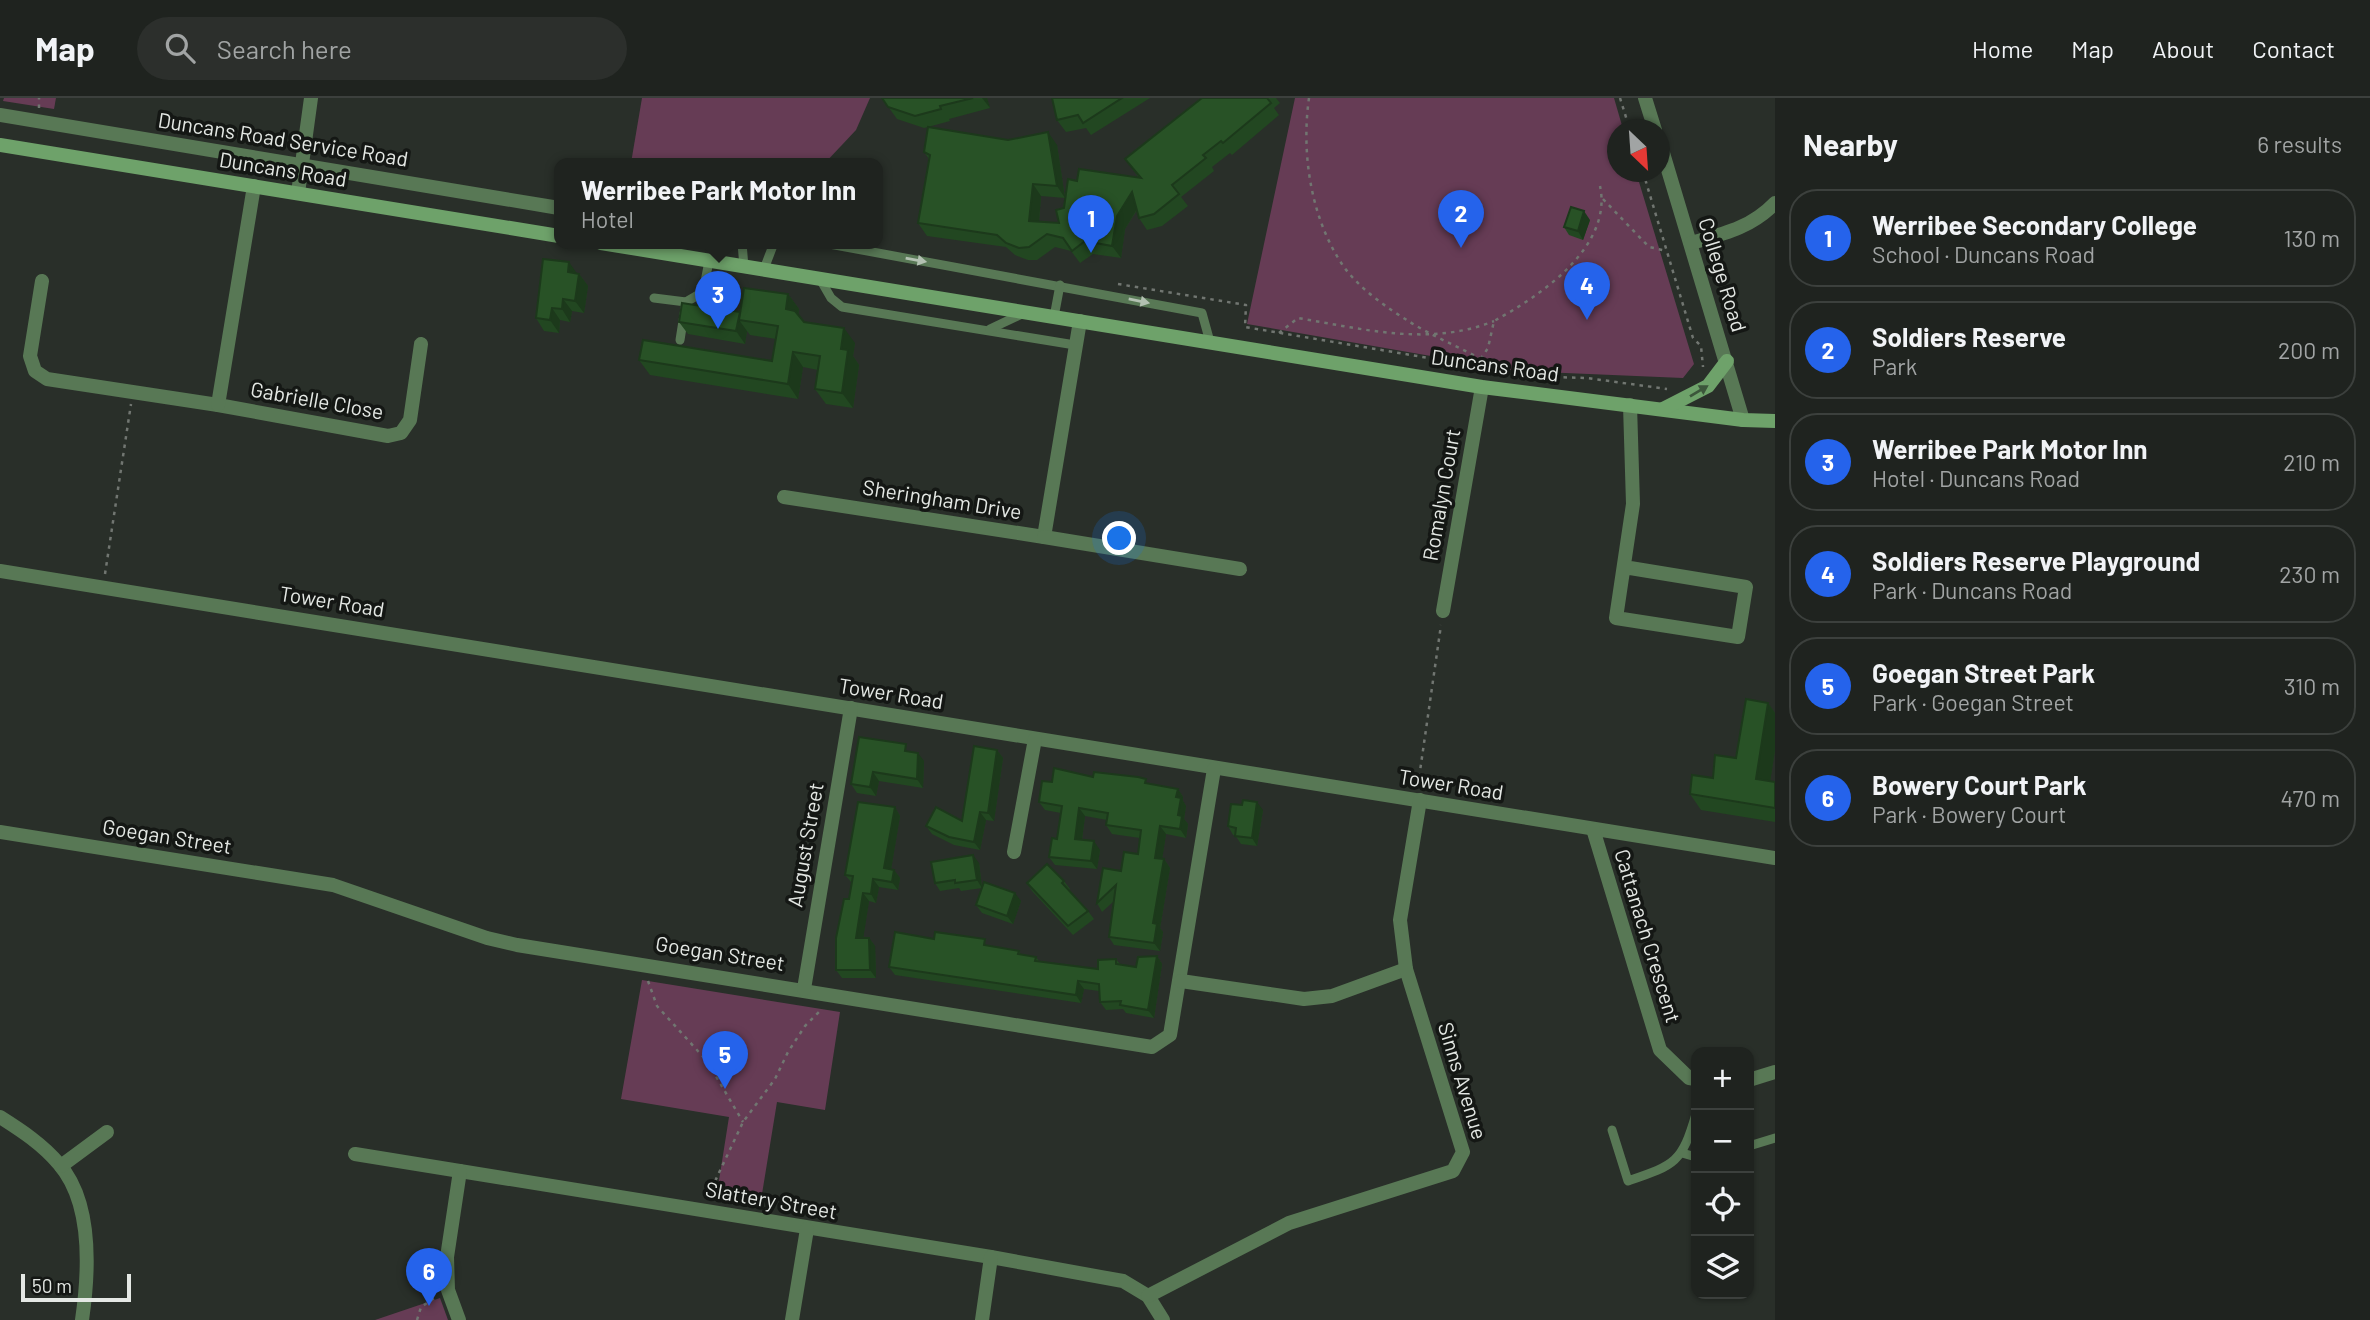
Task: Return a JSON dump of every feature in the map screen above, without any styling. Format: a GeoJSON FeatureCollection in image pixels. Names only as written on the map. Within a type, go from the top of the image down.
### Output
{"type":"FeatureCollection","features":[{"type":"Feature","properties":{"kind":"main road","name":"Duncans Road"},"geometry":{"type":"LineString","coordinates":[[0,145],[554,235]]}},
{"type":"Feature","properties":{"kind":"main road","name":"Duncans Road"},"geometry":{"type":"LineString","coordinates":[[637,249],[1482,387],[1743,420],[1775,421]]}},
{"type":"Feature","properties":{"kind":"main road"},"geometry":{"type":"LineString","coordinates":[[1661,410],[1708,386],[1727,361]]}},
{"type":"Feature","properties":{"kind":"street"},"geometry":{"type":"LineString","coordinates":[[298,194],[311,98]]}},
{"type":"Feature","properties":{"kind":"street"},"geometry":{"type":"LineString","coordinates":[[1645,98],[1652,119]]}},
{"type":"Feature","properties":{"kind":"street","name":"Duncans Road Service Road"},"geometry":{"type":"LineString","coordinates":[[0,115],[554,207]]}},
{"type":"Feature","properties":{"kind":"street","name":"College Road"},"geometry":{"type":"LineString","coordinates":[[1670,175],[1743,420]]}},
{"type":"Feature","properties":{"kind":"street","name":"Gabrielle Close"},"geometry":{"type":"LineString","coordinates":[[218,405],[254,186]]}},
{"type":"Feature","properties":{"kind":"street"},"geometry":{"type":"LineString","coordinates":[[1691,243],[1738,230],[1759,219],[1775,203]]}},
{"type":"Feature","properties":{"kind":"street","name":"Gabrielle Close"},"geometry":{"type":"LineString","coordinates":[[42,281],[30,356],[35,371],[47,379],[218,405],[388,436],[401,433],[410,419],[421,344]]}},
{"type":"Feature","properties":{"kind":"street","name":"Sheringham Drive"},"geometry":{"type":"LineString","coordinates":[[784,497],[1044,537],[1080,321]]}},
{"type":"Feature","properties":{"kind":"street","name":"Romalyn Court"},"geometry":{"type":"LineString","coordinates":[[1443,611],[1482,387]]}},
{"type":"Feature","properties":{"kind":"street"},"geometry":{"type":"LineString","coordinates":[[1624,567],[1746,587],[1738,638],[1616,618],[1633,503],[1630,405]]}},
{"type":"Feature","properties":{"kind":"street"},"geometry":{"type":"LineString","coordinates":[[1044,537],[1240,569]]}},
{"type":"Feature","properties":{"kind":"street","name":"Tower Road"},"geometry":{"type":"LineString","coordinates":[[0,570],[1775,858]]}},
{"type":"Feature","properties":{"kind":"street","name":"August Street"},"geometry":{"type":"LineString","coordinates":[[804,989],[851,708]]}},
{"type":"Feature","properties":{"kind":"street"},"geometry":{"type":"LineString","coordinates":[[1014,852],[1035,739]]}},
{"type":"Feature","properties":{"kind":"street","name":"Goegan Street"},"geometry":{"type":"LineString","coordinates":[[0,832],[333,885],[487,938],[1152,1046],[1171,1035],[1214,769]]}},
{"type":"Feature","properties":{"kind":"street","name":"Sinns Avenue"},"geometry":{"type":"LineString","coordinates":[[1148,1296],[1289,1223],[1453,1171],[1464,1152],[1406,969],[1400,920],[1418,800]]}},
{"type":"Feature","properties":{"kind":"street","name":"Cattanach Crescent"},"geometry":{"type":"LineString","coordinates":[[1592,830],[1660,1050],[1691,1078]]}},
{"type":"Feature","properties":{"kind":"street"},"geometry":{"type":"LineString","coordinates":[[1181,981],[1304,999],[1332,996],[1406,969]]}},
{"type":"Feature","properties":{"kind":"street"},"geometry":{"type":"LineString","coordinates":[[1754,1078],[1775,1072]]}},
{"type":"Feature","properties":{"kind":"street"},"geometry":{"type":"LineString","coordinates":[[0,1117],[31,1137],[61,1166],[77,1199],[86,1235],[82,1320]]}},
{"type":"Feature","properties":{"kind":"street"},"geometry":{"type":"LineString","coordinates":[[61,1166],[107,1132]]}},
{"type":"Feature","properties":{"kind":"street","name":"Slattery Street"},"geometry":{"type":"LineString","coordinates":[[355,1154],[991,1257],[1123,1281],[1148,1296]]}},
{"type":"Feature","properties":{"kind":"street"},"geometry":{"type":"LineString","coordinates":[[459,1320],[448,1290],[447,1257],[460,1171]]}},
{"type":"Feature","properties":{"kind":"street"},"geometry":{"type":"LineString","coordinates":[[792,1320],[807,1229]]}},
{"type":"Feature","properties":{"kind":"street"},"geometry":{"type":"LineString","coordinates":[[982,1320],[991,1257]]}},
{"type":"Feature","properties":{"kind":"street"},"geometry":{"type":"LineString","coordinates":[[1148,1296],[1163,1320]]}},
{"type":"Feature","properties":{"kind":"lane"},"geometry":{"type":"LineString","coordinates":[[742,249],[744,267]]}},
{"type":"Feature","properties":{"kind":"lane"},"geometry":{"type":"LineString","coordinates":[[764,270],[772,249]]}},
{"type":"Feature","properties":{"kind":"lane"},"geometry":{"type":"LineString","coordinates":[[858,249],[1202,313],[1210,342]]}},
{"type":"Feature","properties":{"kind":"lane"},"geometry":{"type":"LineString","coordinates":[[654,298],[686,302],[703,292],[709,261]]}},
{"type":"Feature","properties":{"kind":"lane"},"geometry":{"type":"LineString","coordinates":[[821,279],[831,298],[842,307],[1075,345]]}},
{"type":"Feature","properties":{"kind":"lane"},"geometry":{"type":"LineString","coordinates":[[1054,317],[1060,285]]}},
{"type":"Feature","properties":{"kind":"lane"},"geometry":{"type":"LineString","coordinates":[[680,340],[686,302]]}},
{"type":"Feature","properties":{"kind":"lane"},"geometry":{"type":"LineString","coordinates":[[980,330],[1002,325],[1026,312]]}},
{"type":"Feature","properties":{"kind":"lane"},"geometry":{"type":"LineString","coordinates":[[1612,1130],[1628,1181],[1655,1172],[1678,1159],[1691,1128]]}},
{"type":"Feature","properties":{"kind":"lane"},"geometry":{"type":"LineString","coordinates":[[1754,1144],[1775,1138]]}},
{"type":"Feature","properties":{"kind":"lane"},"geometry":{"type":"LineString","coordinates":[[1682,1153],[1691,1156]]}},
{"type":"Feature","properties":{"kind":"path"},"geometry":{"type":"LineString","coordinates":[[1309,98],[1305,136],[1310,177],[1318,210],[1338,255],[1361,286],[1407,321],[1480,359]]}},
{"type":"Feature","properties":{"kind":"path"},"geometry":{"type":"LineString","coordinates":[[1620,98],[1627,119]]}},
{"type":"Feature","properties":{"kind":"path"},"geometry":{"type":"LineString","coordinates":[[1646,182],[1693,338],[1701,346],[1704,364],[1700,375]]}},
{"type":"Feature","properties":{"kind":"path"},"geometry":{"type":"LineString","coordinates":[[1279,333],[1298,318],[1407,336],[1466,331],[1494,321],[1538,294],[1583,250],[1598,228],[1603,199],[1600,186]]}},
{"type":"Feature","properties":{"kind":"path"},"geometry":{"type":"LineString","coordinates":[[1603,199],[1649,247],[1667,251]]}},
{"type":"Feature","properties":{"kind":"path"},"geometry":{"type":"LineString","coordinates":[[1476,366],[1488,348],[1494,321]]}},
{"type":"Feature","properties":{"kind":"path"},"geometry":{"type":"LineString","coordinates":[[1245,327],[1476,366],[1515,376],[1587,378],[1674,389]]}},
{"type":"Feature","properties":{"kind":"path"},"geometry":{"type":"LineString","coordinates":[[103,585],[133,391]]}},
{"type":"Feature","properties":{"kind":"path"},"geometry":{"type":"LineString","coordinates":[[1418,800],[1443,611]]}},
{"type":"Feature","properties":{"kind":"path"},"geometry":{"type":"LineString","coordinates":[[644,963],[657,1006],[707,1061],[743,1122]]}},
{"type":"Feature","properties":{"kind":"path"},"geometry":{"type":"LineString","coordinates":[[700,1210],[743,1122],[775,1079],[805,1026],[836,994]]}},
{"type":"Feature","properties":{"kind":"path"},"geometry":{"type":"LineString","coordinates":[[417,1320],[421,1307],[448,1290]]}},
{"type":"Feature","properties":{"kind":"shaded area"},"geometry":{"type":"Polygon","coordinates":[[[4,98],[56,98],[54,109],[3,101],[4,98]]]}},
{"type":"Feature","properties":{"kind":"shaded area"},"geometry":{"type":"Polygon","coordinates":[[[642,98],[870,98],[856,130],[830,158],[632,158],[642,98]]]}},
{"type":"Feature","properties":{"kind":"shaded area"},"geometry":{"type":"Polygon","coordinates":[[[1295,98],[1614,98],[1620,119],[1607,119],[1607,182],[1639,182],[1694,364],[1683,378],[1517,371],[1247,324],[1295,98]]]}},
{"type":"Feature","properties":{"kind":"shaded area"},"geometry":{"type":"Polygon","coordinates":[[[642,980],[840,1012],[825,1110],[777,1102],[761,1200],[717,1193],[729,1117],[621,1099],[642,980]]]}},
{"type":"Feature","properties":{"kind":"shaded area"},"geometry":{"type":"Polygon","coordinates":[[[440,1298],[448,1320],[375,1320],[440,1298]]]}},
{"type":"Feature","properties":{"kind":"building"},"geometry":{"type":"Polygon","coordinates":[[[882,98],[973,98],[940,106],[941,109],[915,116],[888,107],[882,98]]]}},
{"type":"Feature","properties":{"kind":"building"},"geometry":{"type":"Polygon","coordinates":[[[1052,98],[1122,98],[1083,123],[1078,115],[1057,120],[1052,98]]]}},
{"type":"Feature","properties":{"kind":"building"},"geometry":{"type":"Polygon","coordinates":[[[1202,98],[1267,98],[1271,103],[1223,143],[1221,141],[1203,155],[1206,158],[1172,185],[1179,194],[1154,214],[1139,218],[1132,192],[1117,216],[1112,246],[1085,241],[1072,251],[1063,238],[1047,234],[1029,247],[1019,248],[1006,243],[997,235],[918,223],[930,155],[924,152],[928,127],[1008,140],[1048,132],[1057,186],[1033,184],[1029,221],[1059,223],[1056,210],[1064,208],[1068,179],[1077,181],[1079,169],[1141,178],[1125,159],[1202,98]]]}},
{"type":"Feature","properties":{"kind":"building"},"geometry":{"type":"Polygon","coordinates":[[[1571,207],[1584,211],[1578,231],[1564,227],[1571,207]]]}},
{"type":"Feature","properties":{"kind":"building"},"geometry":{"type":"Polygon","coordinates":[[[543,259],[569,262],[568,272],[579,274],[575,301],[563,299],[562,309],[552,308],[550,320],[536,318],[543,259]]]}},
{"type":"Feature","properties":{"kind":"building"},"geometry":{"type":"Polygon","coordinates":[[[744,288],[788,294],[786,309],[795,311],[804,322],[844,328],[841,349],[848,350],[842,393],[815,389],[820,356],[793,352],[788,384],[639,360],[643,340],[772,361],[778,326],[739,320],[744,288]]]}},
{"type":"Feature","properties":{"kind":"building"},"geometry":{"type":"Polygon","coordinates":[[[682,303],[740,312],[736,331],[679,322],[682,303]]]}},
{"type":"Feature","properties":{"kind":"building"},"geometry":{"type":"Polygon","coordinates":[[[1746,699],[1768,703],[1756,779],[1775,782],[1775,808],[1690,794],[1692,775],[1713,778],[1715,755],[1736,758],[1746,699]]]}},
{"type":"Feature","properties":{"kind":"building"},"geometry":{"type":"Polygon","coordinates":[[[859,737],[906,744],[905,751],[918,753],[917,779],[873,772],[870,787],[851,784],[859,737]]]}},
{"type":"Feature","properties":{"kind":"building"},"geometry":{"type":"Polygon","coordinates":[[[974,746],[997,750],[988,813],[980,812],[974,842],[949,837],[926,826],[936,807],[962,821],[974,746]]]}},
{"type":"Feature","properties":{"kind":"building"},"geometry":{"type":"Polygon","coordinates":[[[1054,768],[1093,777],[1094,772],[1138,777],[1146,779],[1145,783],[1178,789],[1176,797],[1181,798],[1178,815],[1182,816],[1180,829],[1160,826],[1155,858],[1164,859],[1153,923],[1157,924],[1154,943],[1109,937],[1116,885],[1097,903],[1103,868],[1121,871],[1124,852],[1138,854],[1141,830],[1106,825],[1108,813],[1079,808],[1075,839],[1094,841],[1091,861],[1049,857],[1052,838],[1057,839],[1062,806],[1039,802],[1042,781],[1052,782],[1054,768]]]}},
{"type":"Feature","properties":{"kind":"building"},"geometry":{"type":"Polygon","coordinates":[[[1243,800],[1257,802],[1252,838],[1235,836],[1236,828],[1228,826],[1231,804],[1242,805],[1243,800]]]}},
{"type":"Feature","properties":{"kind":"building"},"geometry":{"type":"Polygon","coordinates":[[[858,802],[895,807],[884,868],[894,870],[892,882],[873,879],[871,894],[863,893],[856,938],[869,938],[870,970],[836,970],[836,938],[844,899],[849,899],[853,876],[845,875],[858,802]]]}},
{"type":"Feature","properties":{"kind":"building"},"geometry":{"type":"Polygon","coordinates":[[[973,855],[977,880],[935,883],[931,862],[973,855]]]}},
{"type":"Feature","properties":{"kind":"building"},"geometry":{"type":"Polygon","coordinates":[[[1047,864],[1088,911],[1068,926],[1027,883],[1047,864]]]}},
{"type":"Feature","properties":{"kind":"building"},"geometry":{"type":"Polygon","coordinates":[[[984,882],[1015,893],[1007,916],[976,905],[984,882]]]}},
{"type":"Feature","properties":{"kind":"building"},"geometry":{"type":"Polygon","coordinates":[[[895,932],[934,939],[935,932],[985,939],[984,945],[1019,951],[1018,954],[1036,957],[1035,961],[1098,969],[1098,960],[1116,959],[1116,964],[1136,967],[1138,957],[1157,956],[1148,1010],[1120,1005],[1121,1001],[1100,1002],[1099,984],[1078,981],[1076,995],[889,967],[895,932]]]}},
{"type":"Feature","properties":{"kind":"place","name":"Soldiers Reserve"},"geometry":{"type":"Point","coordinates":[1461,248]}},
{"type":"Feature","properties":{"kind":"place","name":"Werribee Secondary College"},"geometry":{"type":"Point","coordinates":[1091,253]}},
{"type":"Feature","properties":{"kind":"place","name":"Soldiers Reserve Playground"},"geometry":{"type":"Point","coordinates":[1587,320]}},
{"type":"Feature","properties":{"kind":"place","name":"Werribee Park Motor Inn"},"geometry":{"type":"Point","coordinates":[718,329]}},
{"type":"Feature","properties":{"kind":"place","name":"Goegan Street Park"},"geometry":{"type":"Point","coordinates":[725,1089]}},
{"type":"Feature","properties":{"kind":"place","name":"Bowery Court Park"},"geometry":{"type":"Point","coordinates":[429,1306]}}]}
